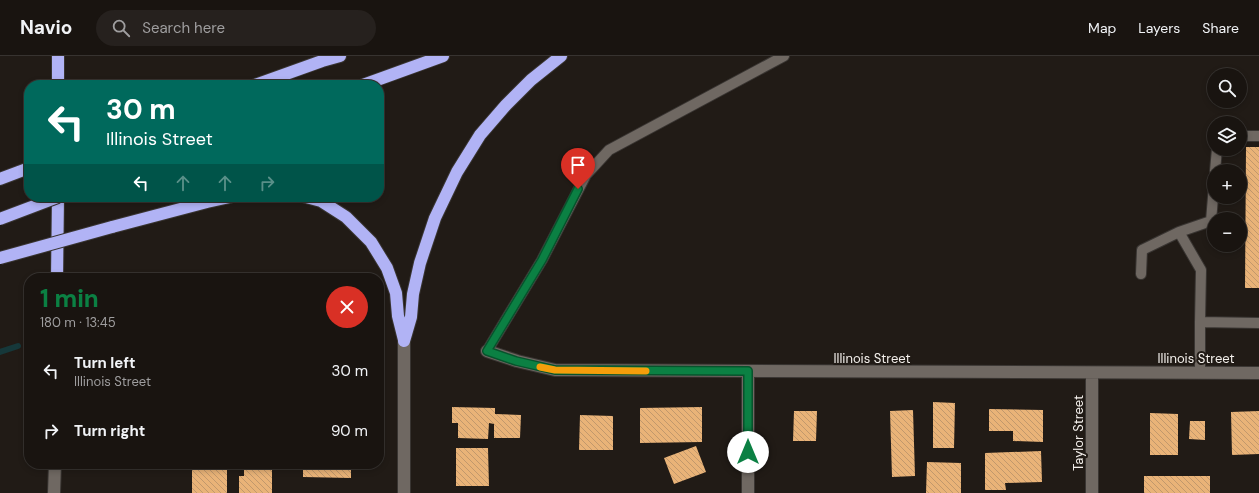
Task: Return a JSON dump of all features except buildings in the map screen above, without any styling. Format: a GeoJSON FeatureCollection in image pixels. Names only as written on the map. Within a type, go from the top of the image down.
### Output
{"type":"FeatureCollection","features":[{"type":"Feature","properties":{"kind":"highway"},"geometry":{"type":"LineString","coordinates":[[58,56],[58,80]]}},
{"type":"Feature","properties":{"kind":"highway"},"geometry":{"type":"LineString","coordinates":[[268,80],[326,58],[340,56]]}},
{"type":"Feature","properties":{"kind":"highway"},"geometry":{"type":"LineString","coordinates":[[377,80],[443,56]]}},
{"type":"Feature","properties":{"kind":"highway"},"geometry":{"type":"LineString","coordinates":[[404,341],[411,317],[413,294],[420,263],[435,218],[457,172],[480,135],[506,105],[530,80],[561,56]]}},
{"type":"Feature","properties":{"kind":"highway"},"geometry":{"type":"LineString","coordinates":[[0,179],[24,170]]}},
{"type":"Feature","properties":{"kind":"highway"},"geometry":{"type":"LineString","coordinates":[[0,219],[45,202]]}},
{"type":"Feature","properties":{"kind":"highway"},"geometry":{"type":"LineString","coordinates":[[57,273],[58,202]]}},
{"type":"Feature","properties":{"kind":"highway"},"geometry":{"type":"LineString","coordinates":[[0,258],[207,202]]}},
{"type":"Feature","properties":{"kind":"highway"},"geometry":{"type":"LineString","coordinates":[[321,202],[346,217],[371,242],[387,268],[396,293],[398,316],[404,341]]}},
{"type":"Feature","properties":{"kind":"street"},"geometry":{"type":"LineString","coordinates":[[404,341],[404,493]]}},
{"type":"Feature","properties":{"kind":"street","name":"Illinois Street"},"geometry":{"type":"LineString","coordinates":[[487,351],[516,361],[555,370],[1259,373]]}},
{"type":"Feature","properties":{"kind":"street"},"geometry":{"type":"LineString","coordinates":[[748,371],[748,493]]}},
{"type":"Feature","properties":{"kind":"street","name":"Taylor Street"},"geometry":{"type":"LineString","coordinates":[[1092,373],[1092,493]]}},
{"type":"Feature","properties":{"kind":"street"},"geometry":{"type":"LineString","coordinates":[[54,493],[55,469]]}},
{"type":"Feature","properties":{"kind":"lane"},"geometry":{"type":"LineString","coordinates":[[487,351],[542,260],[586,175],[609,150],[784,56]]}},
{"type":"Feature","properties":{"kind":"lane"},"geometry":{"type":"LineString","coordinates":[[1247,136],[1259,136]]}},
{"type":"Feature","properties":{"kind":"lane"},"geometry":{"type":"LineString","coordinates":[[1141,274],[1142,250],[1179,232],[1211,221],[1212,204]]}},
{"type":"Feature","properties":{"kind":"lane"},"geometry":{"type":"LineString","coordinates":[[1179,232],[1201,270],[1200,372]]}},
{"type":"Feature","properties":{"kind":"lane"},"geometry":{"type":"LineString","coordinates":[[1200,322],[1259,323]]}},
{"type":"Feature","properties":{"kind":"waterway"},"geometry":{"type":"LineString","coordinates":[[0,352],[18,346]]}},
{"type":"Feature","properties":{"kind":"slow traffic"},"geometry":{"type":"LineString","coordinates":[[540,367],[555,370],[646,371]]}},
{"type":"Feature","properties":{"kind":"route"},"geometry":{"type":"LineString","coordinates":[[578,189],[542,260],[487,351],[516,361],[555,370],[748,371],[748,452]]}}]}
